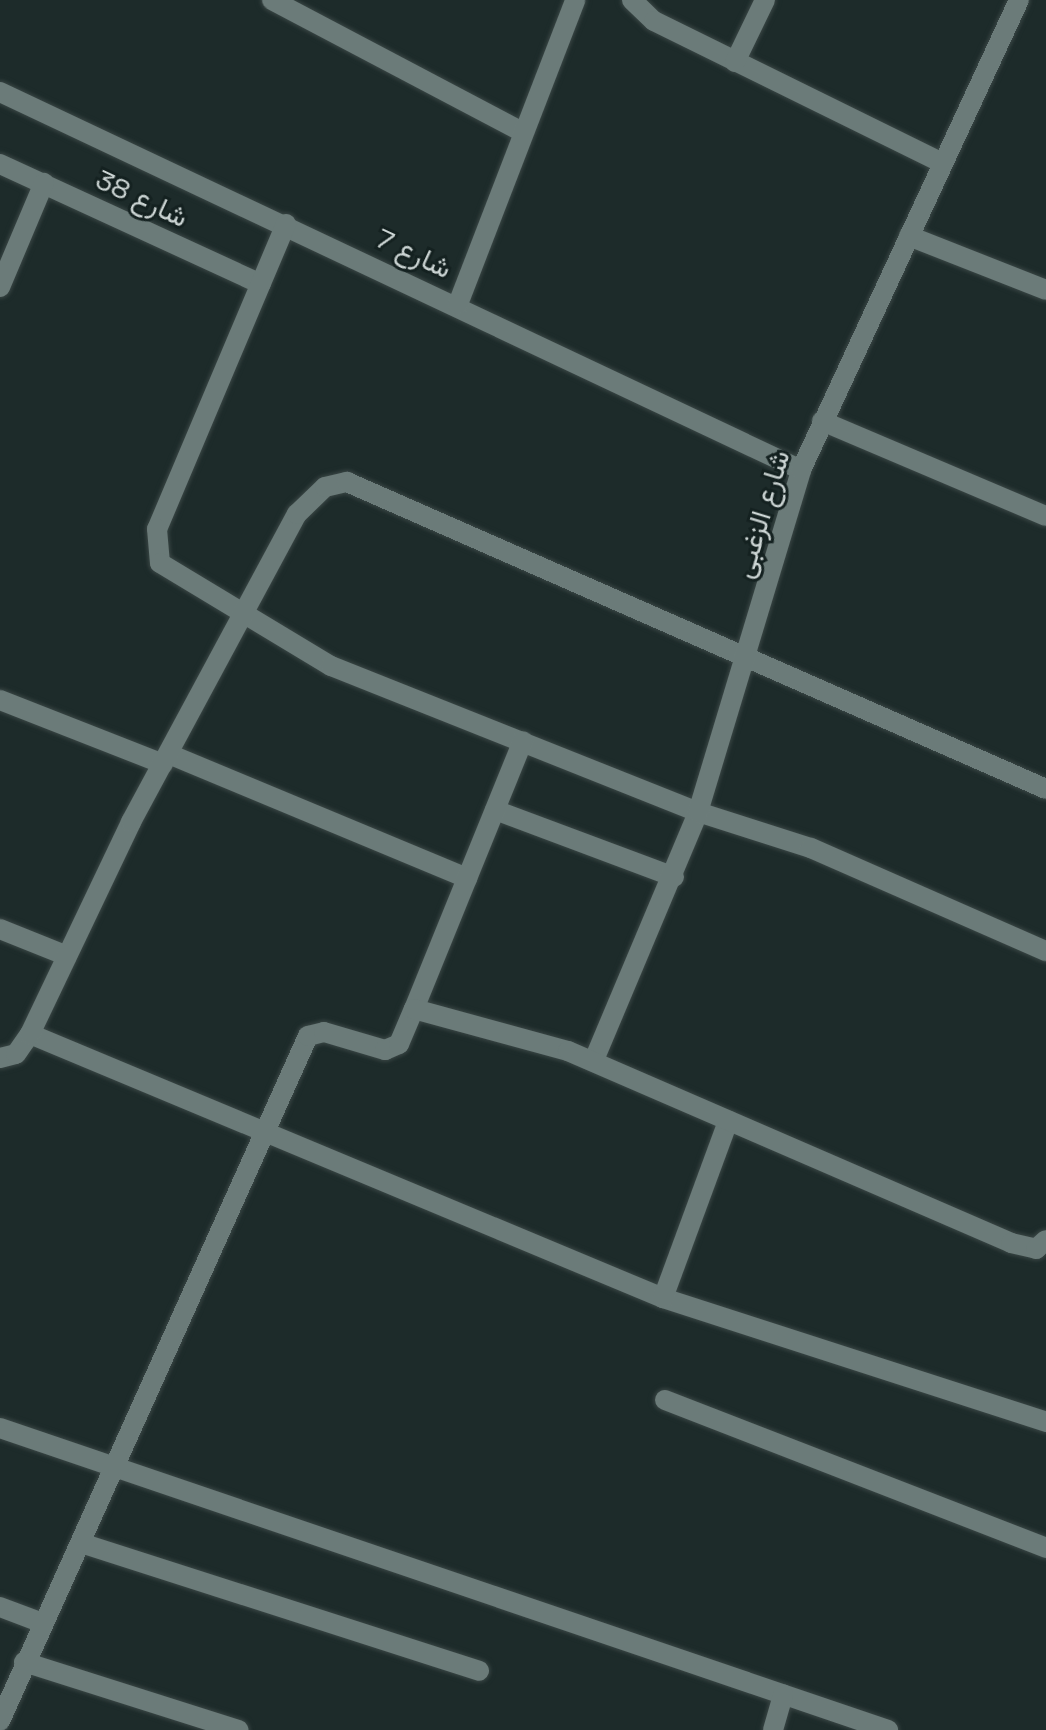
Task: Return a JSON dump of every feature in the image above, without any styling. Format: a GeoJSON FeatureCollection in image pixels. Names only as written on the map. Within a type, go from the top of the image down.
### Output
{"type":"FeatureCollection","features":[{"type":"Feature","properties":{"kind":"street"},"geometry":{"type":"LineString","coordinates":[[272,0],[520,131]]}},
{"type":"Feature","properties":{"kind":"street"},"geometry":{"type":"LineString","coordinates":[[458,304],[520,131],[575,0]]}},
{"type":"Feature","properties":{"kind":"street"},"geometry":{"type":"LineString","coordinates":[[735,62],[765,0]]}},
{"type":"Feature","properties":{"kind":"street","name":"شارع الزغبى"},"geometry":{"type":"LineString","coordinates":[[594,1060],[674,877],[698,812],[747,663],[801,470],[1019,0]]}},
{"type":"Feature","properties":{"kind":"street"},"geometry":{"type":"LineString","coordinates":[[639,3],[735,62],[943,163]]}},
{"type":"Feature","properties":{"kind":"street","name":"شارع 7"},"geometry":{"type":"LineString","coordinates":[[0,92],[458,304],[801,470]]}},
{"type":"Feature","properties":{"kind":"street","name":"شارع 38"},"geometry":{"type":"LineString","coordinates":[[0,164],[261,284]]}},
{"type":"Feature","properties":{"kind":"street"},"geometry":{"type":"LineString","coordinates":[[0,287],[44,183]]}},
{"type":"Feature","properties":{"kind":"street"},"geometry":{"type":"LineString","coordinates":[[286,224],[153,544],[173,575],[331,666],[698,812],[811,848],[1046,951]]}},
{"type":"Feature","properties":{"kind":"street"},"geometry":{"type":"LineString","coordinates":[[909,236],[1046,290]]}},
{"type":"Feature","properties":{"kind":"street"},"geometry":{"type":"LineString","coordinates":[[822,421],[1046,516]]}},
{"type":"Feature","properties":{"kind":"street"},"geometry":{"type":"LineString","coordinates":[[0,1058],[16,1054],[30,1034],[166,759],[247,616],[309,496],[347,482],[747,663],[1046,789]]}},
{"type":"Feature","properties":{"kind":"street"},"geometry":{"type":"LineString","coordinates":[[0,700],[166,759],[467,878]]}},
{"type":"Feature","properties":{"kind":"street"},"geometry":{"type":"LineString","coordinates":[[0,1721],[40,1622],[119,1468],[308,1036],[324,1032],[385,1050],[399,1044],[523,741]]}},
{"type":"Feature","properties":{"kind":"street"},"geometry":{"type":"LineString","coordinates":[[495,810],[674,877]]}},
{"type":"Feature","properties":{"kind":"street"},"geometry":{"type":"LineString","coordinates":[[0,929],[67,956]]}},
{"type":"Feature","properties":{"kind":"street"},"geometry":{"type":"LineString","coordinates":[[414,1009],[594,1060],[1030,1250],[1046,1240]]}},
{"type":"Feature","properties":{"kind":"street"},"geometry":{"type":"LineString","coordinates":[[30,1034],[663,1298],[1046,1422]]}},
{"type":"Feature","properties":{"kind":"street"},"geometry":{"type":"LineString","coordinates":[[663,1298],[728,1121]]}},
{"type":"Feature","properties":{"kind":"street"},"geometry":{"type":"LineString","coordinates":[[665,1400],[1046,1548]]}},
{"type":"Feature","properties":{"kind":"street"},"geometry":{"type":"LineString","coordinates":[[0,1428],[888,1730]]}},
{"type":"Feature","properties":{"kind":"street"},"geometry":{"type":"LineString","coordinates":[[81,1543],[479,1671]]}},
{"type":"Feature","properties":{"kind":"street"},"geometry":{"type":"LineString","coordinates":[[0,1607],[40,1622]]}},
{"type":"Feature","properties":{"kind":"street"},"geometry":{"type":"LineString","coordinates":[[24,1662],[239,1730]]}},
{"type":"Feature","properties":{"kind":"street"},"geometry":{"type":"LineString","coordinates":[[773,1730],[783,1694]]}}]}
